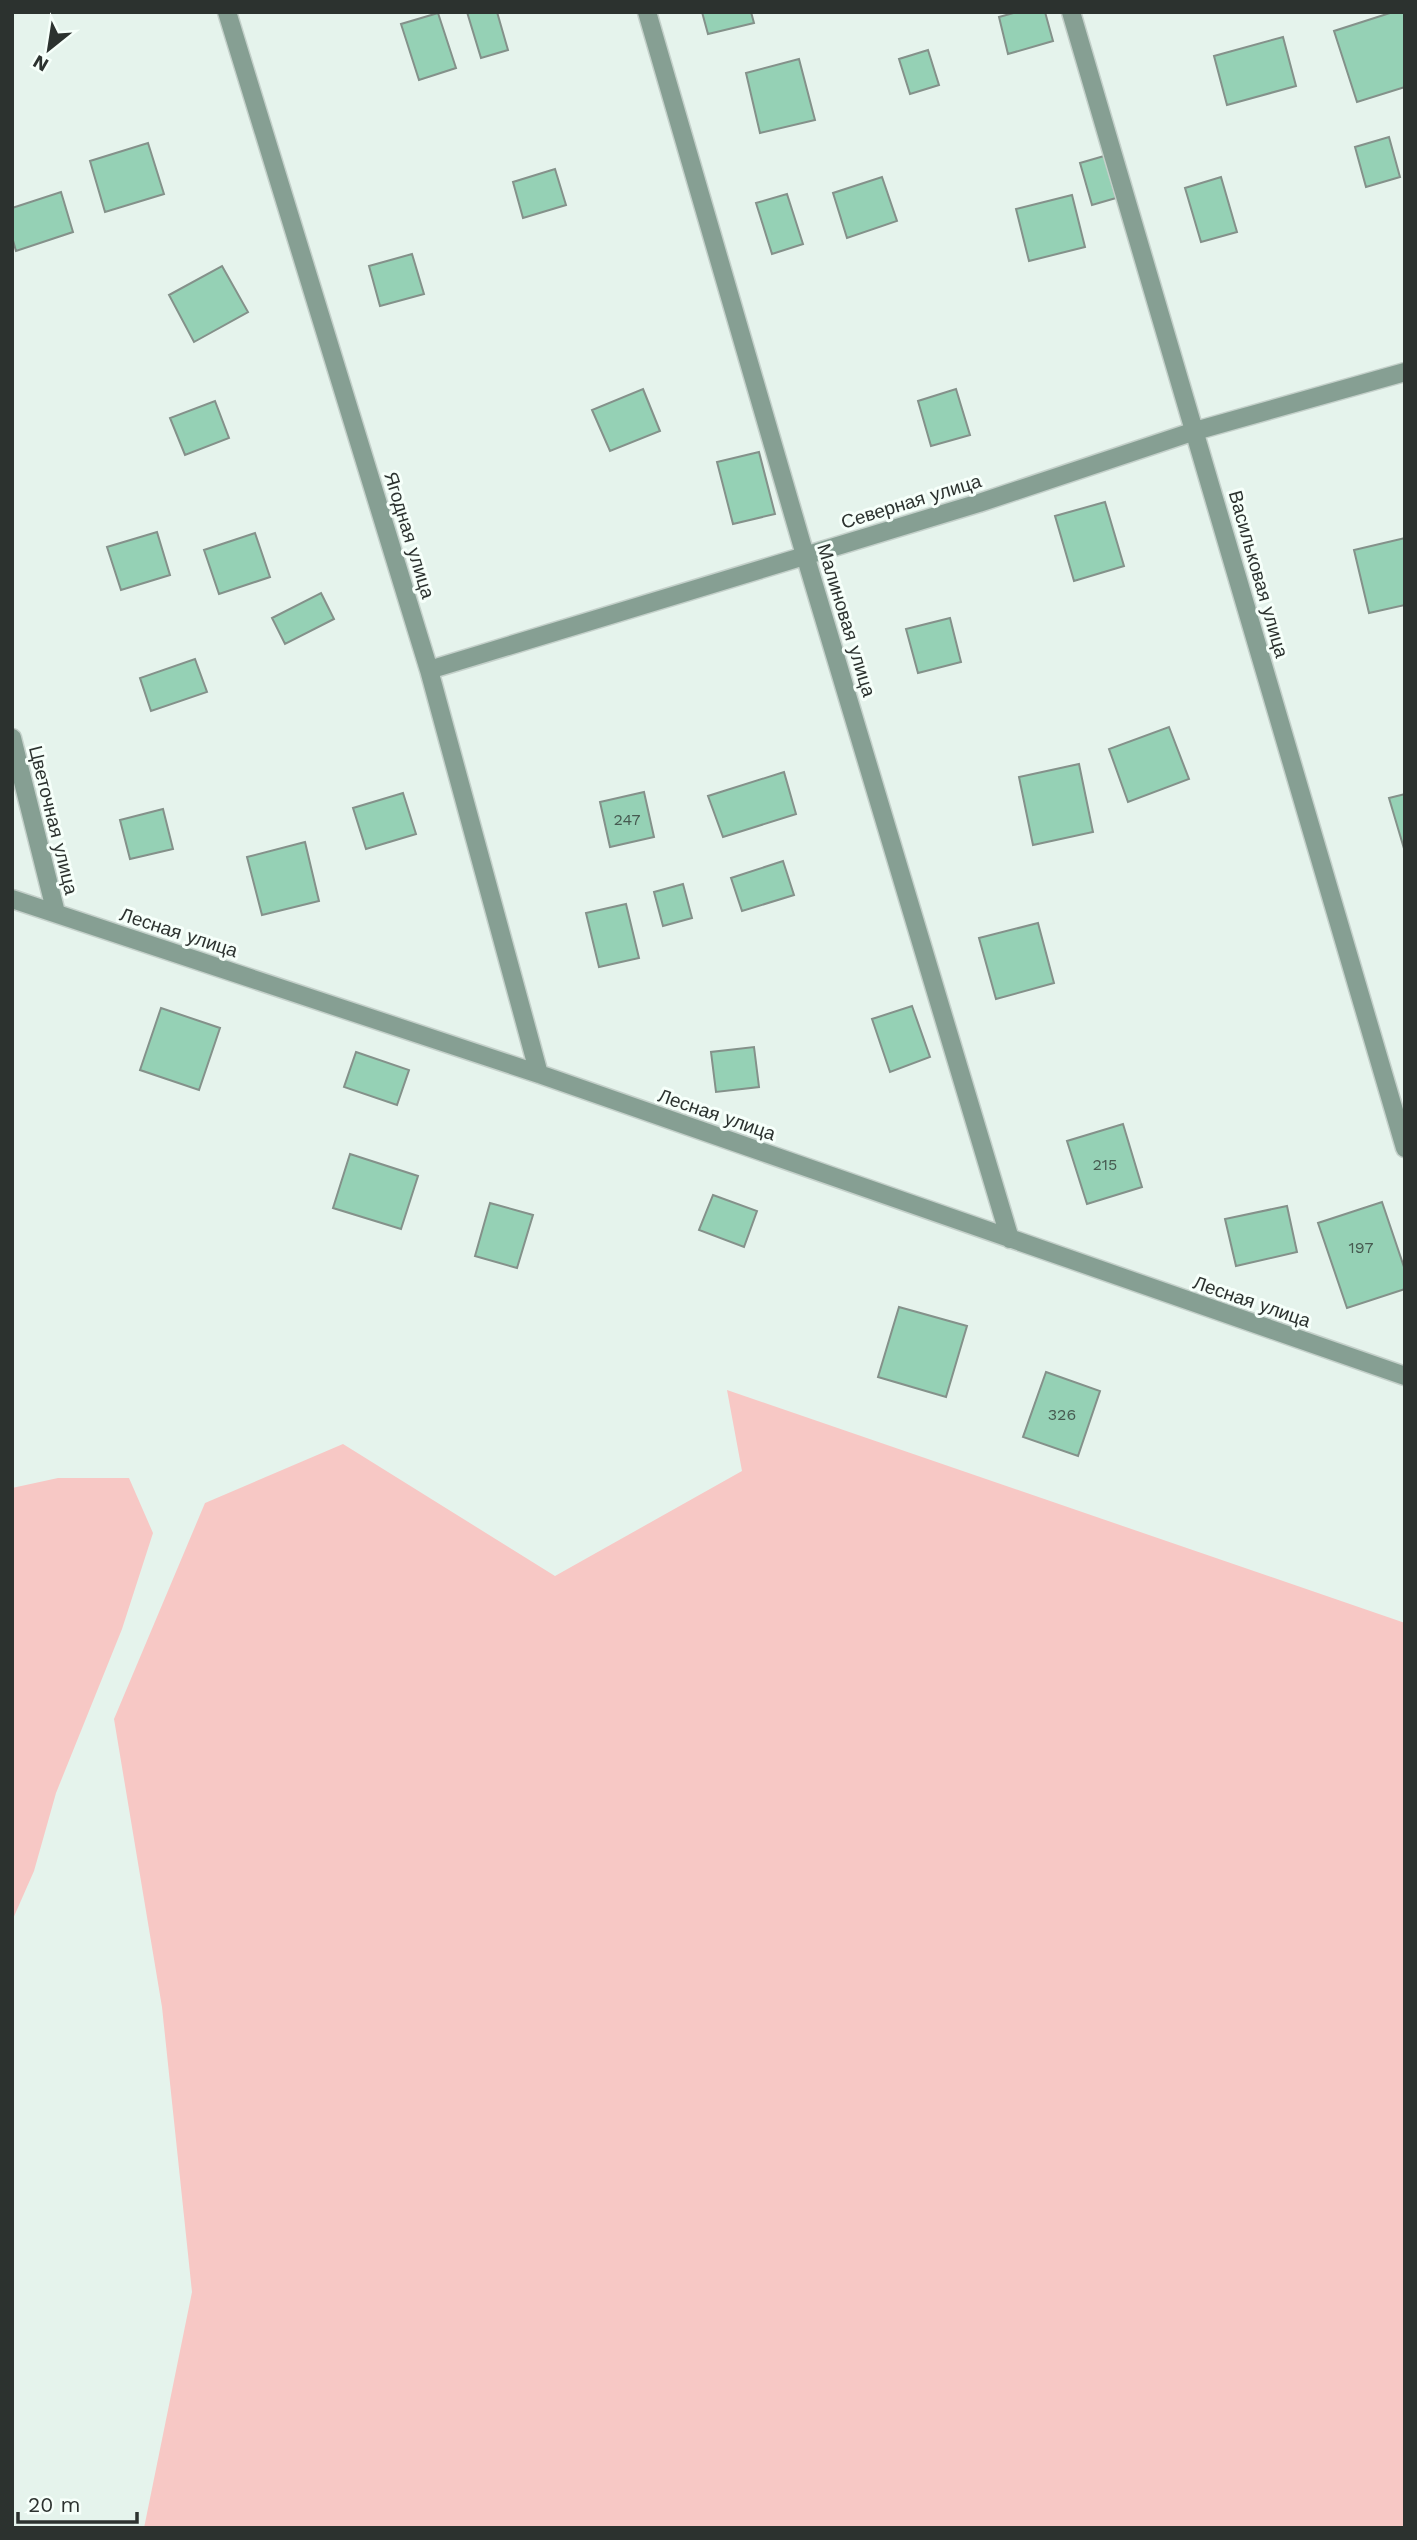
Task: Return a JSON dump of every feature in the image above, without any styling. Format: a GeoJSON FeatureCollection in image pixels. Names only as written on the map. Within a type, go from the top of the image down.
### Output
{"type":"FeatureCollection","features":[{"type":"Feature","properties":{"kind":"street","name":"Ягодная улица"},"geometry":{"type":"LineString","coordinates":[[227,12],[429,670],[539,1074]]}},
{"type":"Feature","properties":{"kind":"street","name":"Малиновая улица"},"geometry":{"type":"LineString","coordinates":[[647,12],[805,555],[1010,1239]]}},
{"type":"Feature","properties":{"kind":"street","name":"Васильковая улица"},"geometry":{"type":"LineString","coordinates":[[1071,12],[1405,1148]]}},
{"type":"Feature","properties":{"kind":"street","name":"Северная улица"},"geometry":{"type":"LineString","coordinates":[[429,670],[979,503],[1195,431],[1405,372]]}},
{"type":"Feature","properties":{"kind":"street","name":"Цветочная улица"},"geometry":{"type":"LineString","coordinates":[[12,738],[56,913]]}},
{"type":"Feature","properties":{"kind":"street","name":"Лесная улица"},"geometry":{"type":"LineString","coordinates":[[12,899],[539,1074],[1405,1376]]}},
{"type":"Feature","properties":{"kind":"shaded area"},"geometry":{"type":"Polygon","coordinates":[[[727,1390],[1405,1623],[1405,2528],[144,2528],[192,2292],[162,2007],[114,1719],[205,1503],[343,1444],[555,1576],[742,1471],[727,1390]]]}},
{"type":"Feature","properties":{"kind":"shaded area"},"geometry":{"type":"Polygon","coordinates":[[[58,1478],[129,1478],[153,1533],[122,1629],[56,1793],[34,1871],[12,1921],[12,1488],[58,1478]]]}},
{"type":"Feature","properties":{"kind":"building"},"geometry":{"type":"Polygon","coordinates":[[[467,12],[497,12],[508,50],[481,58],[467,12]]]}},
{"type":"Feature","properties":{"kind":"building"},"geometry":{"type":"Polygon","coordinates":[[[702,12],[751,12],[754,23],[708,34],[702,12]]]}},
{"type":"Feature","properties":{"kind":"building"},"geometry":{"type":"Polygon","coordinates":[[[1017,12],[1045,12],[1053,41],[1008,54],[999,17],[1017,12]]]}},
{"type":"Feature","properties":{"kind":"building"},"geometry":{"type":"Polygon","coordinates":[[[1393,12],[1405,12],[1405,87],[1357,102],[1334,31],[1393,12]]]}},
{"type":"Feature","properties":{"kind":"building"},"geometry":{"type":"Polygon","coordinates":[[[438,13],[456,68],[419,80],[401,24],[438,13]]]}},
{"type":"Feature","properties":{"kind":"building"},"geometry":{"type":"Polygon","coordinates":[[[1283,37],[1296,86],[1227,105],[1214,56],[1283,37]]]}},
{"type":"Feature","properties":{"kind":"building"},"geometry":{"type":"Polygon","coordinates":[[[928,50],[939,85],[910,94],[899,59],[928,50]]]}},
{"type":"Feature","properties":{"kind":"building"},"geometry":{"type":"Polygon","coordinates":[[[799,59],[815,120],[760,133],[746,73],[799,59]]]}},
{"type":"Feature","properties":{"kind":"building"},"geometry":{"type":"Polygon","coordinates":[[[1389,137],[1400,177],[1366,187],[1355,147],[1389,137]]]}},
{"type":"Feature","properties":{"kind":"building"},"geometry":{"type":"Polygon","coordinates":[[[148,143],[164,194],[105,212],[90,161],[148,143]]]}},
{"type":"Feature","properties":{"kind":"building"},"geometry":{"type":"Polygon","coordinates":[[[1104,156],[1116,198],[1092,205],[1080,163],[1104,156]]]}},
{"type":"Feature","properties":{"kind":"building"},"geometry":{"type":"Polygon","coordinates":[[[555,169],[566,205],[523,218],[513,182],[555,169]]]}},
{"type":"Feature","properties":{"kind":"building"},"geometry":{"type":"Polygon","coordinates":[[[882,177],[897,221],[847,238],[833,193],[882,177]]]}},
{"type":"Feature","properties":{"kind":"building"},"geometry":{"type":"Polygon","coordinates":[[[1221,177],[1237,232],[1201,242],[1185,188],[1221,177]]]}},
{"type":"Feature","properties":{"kind":"building"},"geometry":{"type":"Polygon","coordinates":[[[61,192],[73,232],[16,251],[12,237],[12,208],[61,192]]]}},
{"type":"Feature","properties":{"kind":"building"},"geometry":{"type":"Polygon","coordinates":[[[787,194],[803,244],[772,254],[756,203],[787,194]]]}},
{"type":"Feature","properties":{"kind":"building"},"geometry":{"type":"Polygon","coordinates":[[[1072,195],[1085,247],[1029,261],[1016,209],[1072,195]]]}},
{"type":"Feature","properties":{"kind":"building"},"geometry":{"type":"Polygon","coordinates":[[[412,254],[424,294],[380,306],[369,266],[412,254]]]}},
{"type":"Feature","properties":{"kind":"building"},"geometry":{"type":"Polygon","coordinates":[[[222,266],[248,312],[194,342],[169,295],[222,266]]]}},
{"type":"Feature","properties":{"kind":"building"},"geometry":{"type":"Polygon","coordinates":[[[643,389],[660,431],[610,451],[592,410],[643,389]]]}},
{"type":"Feature","properties":{"kind":"building"},"geometry":{"type":"Polygon","coordinates":[[[956,389],[970,435],[931,446],[918,401],[956,389]]]}},
{"type":"Feature","properties":{"kind":"building"},"geometry":{"type":"Polygon","coordinates":[[[215,401],[229,438],[185,455],[170,418],[215,401]]]}},
{"type":"Feature","properties":{"kind":"building"},"geometry":{"type":"Polygon","coordinates":[[[759,452],[775,514],[733,524],[717,462],[759,452]]]}},
{"type":"Feature","properties":{"kind":"building"},"geometry":{"type":"Polygon","coordinates":[[[1105,502],[1124,566],[1074,581],[1055,516],[1105,502]]]}},
{"type":"Feature","properties":{"kind":"building"},"geometry":{"type":"Polygon","coordinates":[[[157,532],[170,575],[121,590],[107,547],[157,532]]]}},
{"type":"Feature","properties":{"kind":"building"},"geometry":{"type":"Polygon","coordinates":[[[255,533],[270,577],[219,594],[204,550],[255,533]]]}},
{"type":"Feature","properties":{"kind":"building"},"geometry":{"type":"Polygon","coordinates":[[[1405,538],[1405,605],[1369,613],[1354,550],[1405,538]]]}},
{"type":"Feature","properties":{"kind":"building"},"geometry":{"type":"Polygon","coordinates":[[[321,593],[334,619],[285,644],[272,618],[321,593]]]}},
{"type":"Feature","properties":{"kind":"building"},"geometry":{"type":"Polygon","coordinates":[[[950,618],[961,662],[918,673],[906,629],[950,618]]]}},
{"type":"Feature","properties":{"kind":"building"},"geometry":{"type":"Polygon","coordinates":[[[195,659],[207,692],[151,711],[140,678],[195,659]]]}},
{"type":"Feature","properties":{"kind":"building"},"geometry":{"type":"Polygon","coordinates":[[[1169,727],[1189,779],[1128,802],[1109,749],[1169,727]]]}},
{"type":"Feature","properties":{"kind":"building"},"geometry":{"type":"Polygon","coordinates":[[[1079,764],[1093,832],[1033,845],[1019,777],[1079,764]]]}},
{"type":"Feature","properties":{"kind":"building"},"geometry":{"type":"Polygon","coordinates":[[[784,772],[796,814],[723,837],[708,796],[784,772]]]}},
{"type":"Feature","properties":{"kind":"building"},"geometry":{"type":"Polygon","coordinates":[[[644,792],[654,837],[610,847],[600,802],[644,792]]]}},
{"type":"Feature","properties":{"kind":"building"},"geometry":{"type":"Polygon","coordinates":[[[403,793],[416,834],[366,849],[353,808],[403,793]]]}},
{"type":"Feature","properties":{"kind":"building"},"geometry":{"type":"Polygon","coordinates":[[[1405,794],[1405,852],[1389,798],[1405,794]]]}},
{"type":"Feature","properties":{"kind":"building"},"geometry":{"type":"Polygon","coordinates":[[[163,809],[173,849],[130,859],[120,820],[163,809]]]}},
{"type":"Feature","properties":{"kind":"building"},"geometry":{"type":"Polygon","coordinates":[[[305,842],[319,901],[262,915],[247,857],[305,842]]]}},
{"type":"Feature","properties":{"kind":"building"},"geometry":{"type":"Polygon","coordinates":[[[783,861],[794,895],[742,911],[731,878],[783,861]]]}},
{"type":"Feature","properties":{"kind":"building"},"geometry":{"type":"Polygon","coordinates":[[[683,884],[692,918],[663,926],[654,892],[683,884]]]}},
{"type":"Feature","properties":{"kind":"building"},"geometry":{"type":"Polygon","coordinates":[[[626,904],[639,958],[599,967],[586,913],[626,904]]]}},
{"type":"Feature","properties":{"kind":"building"},"geometry":{"type":"Polygon","coordinates":[[[1038,923],[1054,983],[996,999],[979,938],[1038,923]]]}},
{"type":"Feature","properties":{"kind":"building"},"geometry":{"type":"Polygon","coordinates":[[[912,1006],[930,1057],[890,1072],[872,1019],[912,1006]]]}},
{"type":"Feature","properties":{"kind":"building"},"geometry":{"type":"Polygon","coordinates":[[[161,1008],[220,1028],[199,1090],[140,1070],[161,1008]]]}},
{"type":"Feature","properties":{"kind":"building"},"geometry":{"type":"Polygon","coordinates":[[[754,1047],[759,1087],[716,1092],[711,1052],[754,1047]]]}},
{"type":"Feature","properties":{"kind":"building"},"geometry":{"type":"Polygon","coordinates":[[[356,1052],[409,1070],[397,1105],[344,1087],[356,1052]]]}},
{"type":"Feature","properties":{"kind":"building"},"geometry":{"type":"Polygon","coordinates":[[[1123,1124],[1142,1187],[1087,1204],[1067,1141],[1123,1124]]]}},
{"type":"Feature","properties":{"kind":"building"},"geometry":{"type":"Polygon","coordinates":[[[350,1154],[418,1176],[401,1229],[333,1208],[350,1154]]]}},
{"type":"Feature","properties":{"kind":"building"},"geometry":{"type":"Polygon","coordinates":[[[713,1195],[757,1211],[744,1247],[699,1230],[713,1195]]]}},
{"type":"Feature","properties":{"kind":"building"},"geometry":{"type":"Polygon","coordinates":[[[1382,1202],[1405,1270],[1405,1289],[1347,1308],[1318,1223],[1382,1202]]]}},
{"type":"Feature","properties":{"kind":"building"},"geometry":{"type":"Polygon","coordinates":[[[490,1203],[533,1215],[517,1268],[475,1256],[490,1203]]]}},
{"type":"Feature","properties":{"kind":"building"},"geometry":{"type":"Polygon","coordinates":[[[1287,1206],[1297,1252],[1236,1266],[1225,1219],[1287,1206]]]}},
{"type":"Feature","properties":{"kind":"building"},"geometry":{"type":"Polygon","coordinates":[[[899,1307],[967,1326],[946,1397],[878,1377],[899,1307]]]}},
{"type":"Feature","properties":{"kind":"building"},"geometry":{"type":"Polygon","coordinates":[[[1046,1372],[1100,1391],[1078,1456],[1023,1437],[1046,1372]]]}}]}
